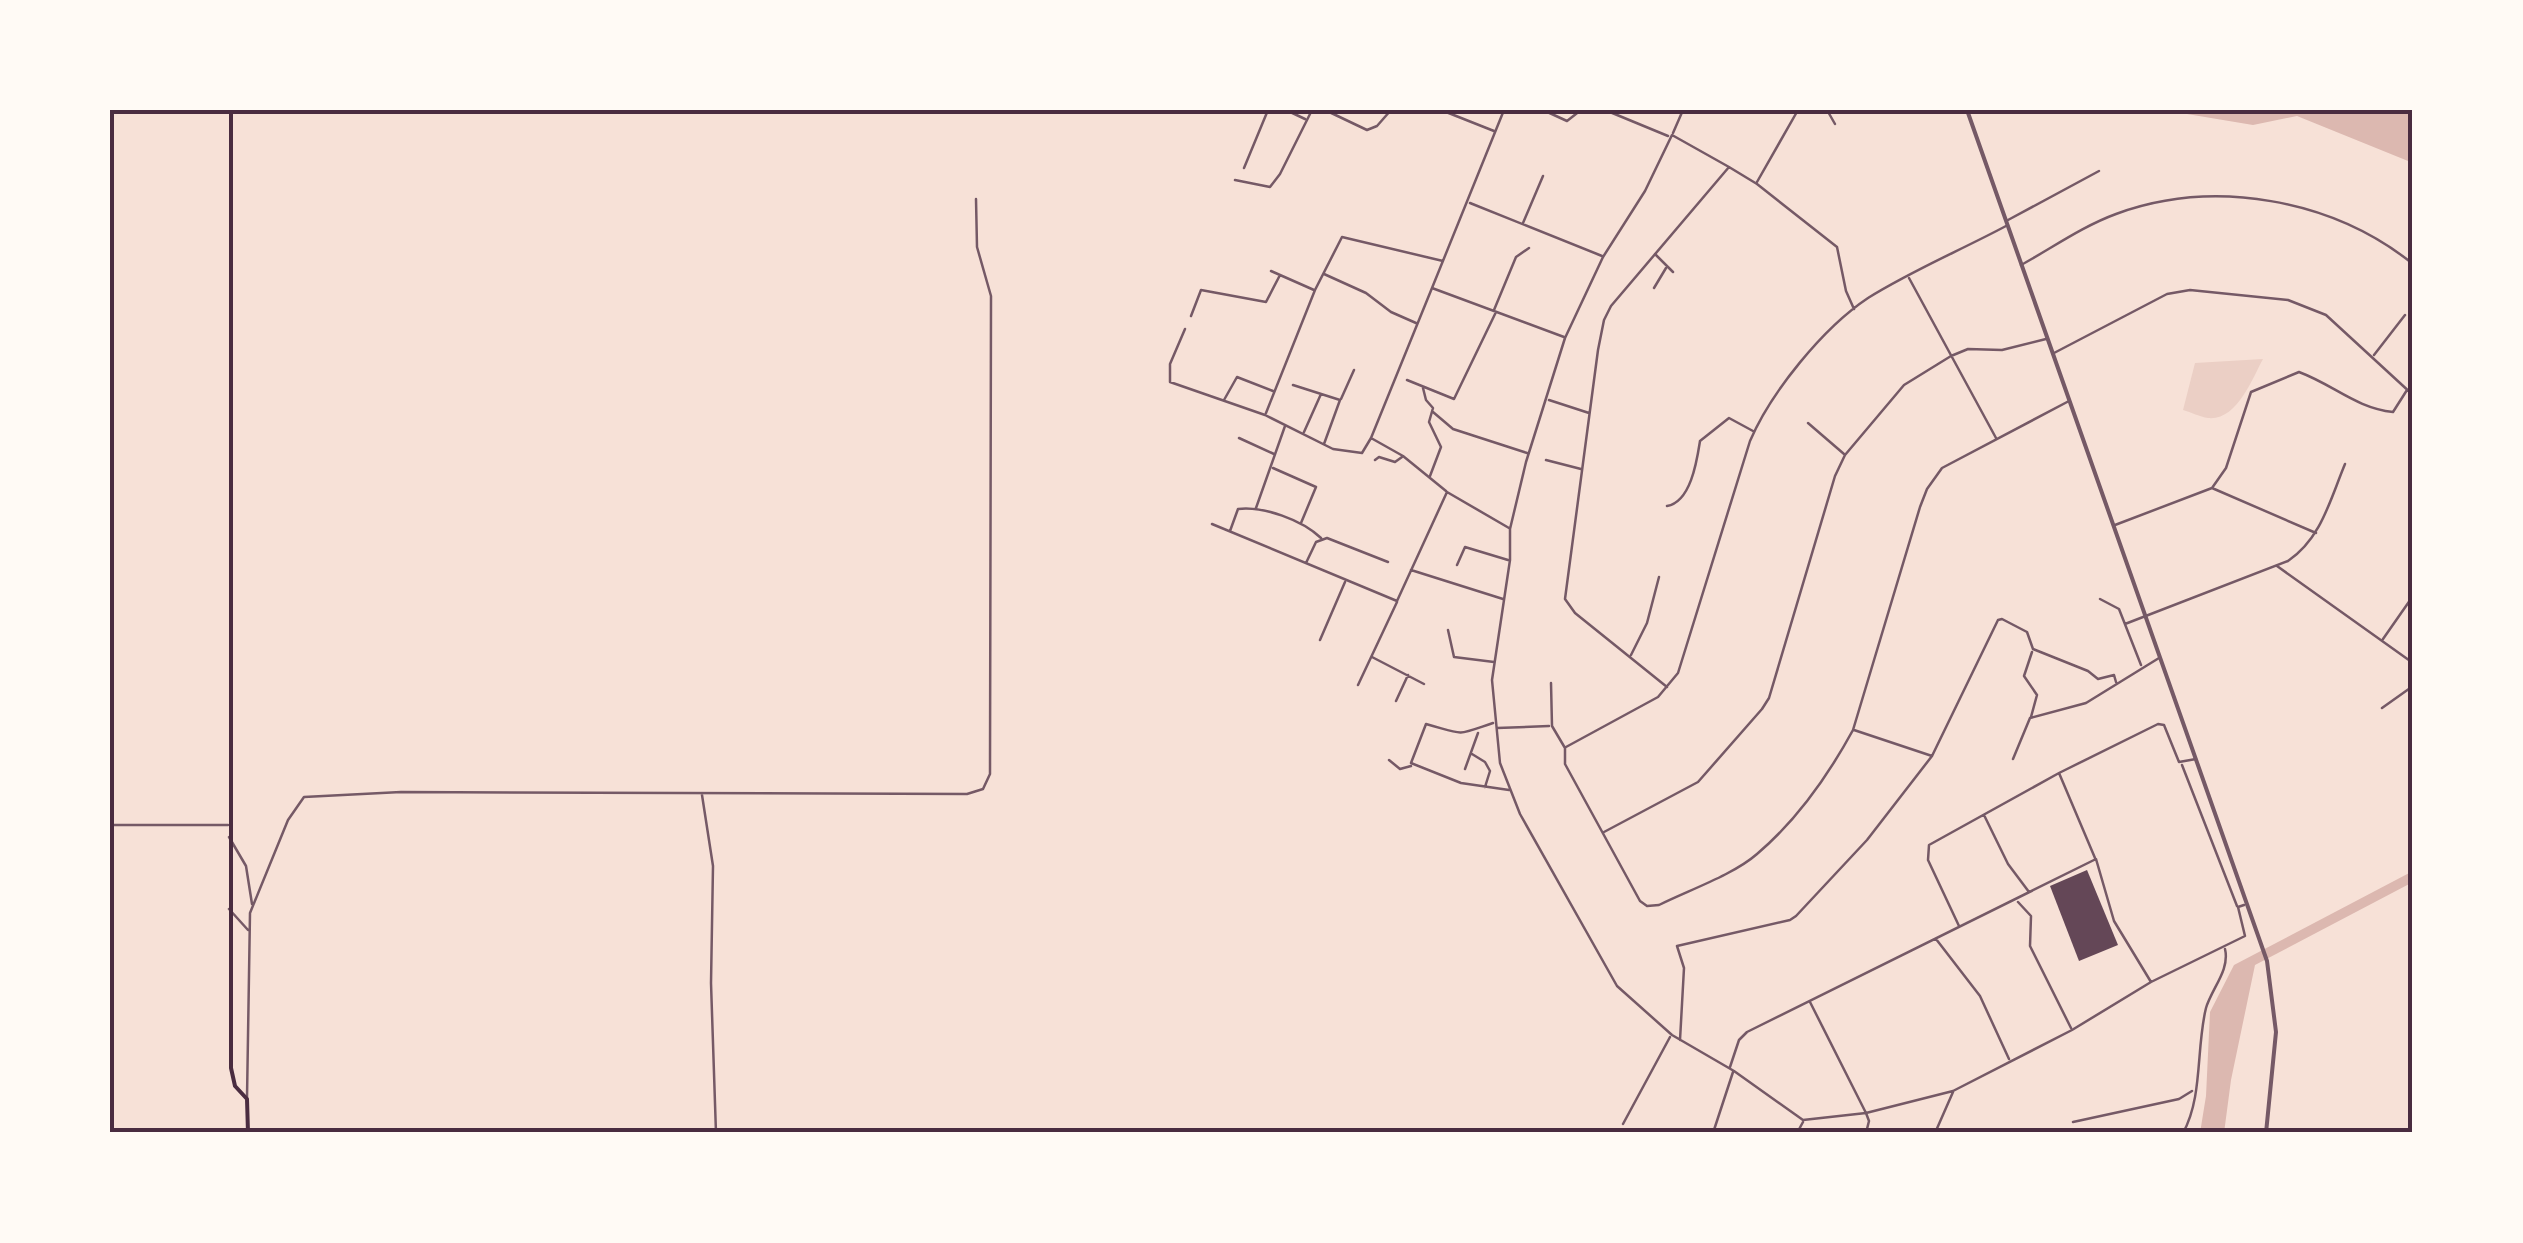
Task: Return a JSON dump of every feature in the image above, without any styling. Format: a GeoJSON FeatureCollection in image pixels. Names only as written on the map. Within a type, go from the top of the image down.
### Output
{"type":"FeatureCollection","features":[{"type":"Feature","properties":{"kind":"main road"},"geometry":{"type":"LineString","coordinates":[[231,110],[230,1068],[233,1081],[247,1099],[248,1133]]}},
{"type":"Feature","properties":{"kind":"street"},"geometry":{"type":"LineString","coordinates":[[1244,168],[1268,110]]}},
{"type":"Feature","properties":{"kind":"street"},"geometry":{"type":"LineString","coordinates":[[1286,110],[1306,120]]}},
{"type":"Feature","properties":{"kind":"street"},"geometry":{"type":"LineString","coordinates":[[1235,180],[1270,187],[1312,110]]}},
{"type":"Feature","properties":{"kind":"street"},"geometry":{"type":"LineString","coordinates":[[1325,110],[1367,130],[1377,126],[1390,110]]}},
{"type":"Feature","properties":{"kind":"street"},"geometry":{"type":"LineString","coordinates":[[1441,110],[1496,132]]}},
{"type":"Feature","properties":{"kind":"street"},"geometry":{"type":"LineString","coordinates":[[1185,329],[1167,378],[1170,382],[1265,415],[1324,446],[1356,454],[1365,451],[1504,110]]}},
{"type":"Feature","properties":{"kind":"street"},"geometry":{"type":"LineString","coordinates":[[1543,110],[1567,120],[1580,110]]}},
{"type":"Feature","properties":{"kind":"street"},"geometry":{"type":"LineString","coordinates":[[1605,110],[1671,136],[1757,184],[1837,247],[1854,309]]}},
{"type":"Feature","properties":{"kind":"street"},"geometry":{"type":"LineString","coordinates":[[1683,110],[1645,191],[1603,257],[1565,338],[1510,529],[1510,560],[1495,662],[1495,725],[1500,763],[1552,876],[1588,930],[1617,986],[1672,1035],[1732,1070],[1804,1120],[1866,1113],[1953,1091],[2072,1030],[2151,982],[2258,932]]}},
{"type":"Feature","properties":{"kind":"street"},"geometry":{"type":"LineString","coordinates":[[1757,184],[1798,110]]}},
{"type":"Feature","properties":{"kind":"street"},"geometry":{"type":"LineString","coordinates":[[1827,110],[1836,124]]}},
{"type":"Feature","properties":{"kind":"street"},"geometry":{"type":"LineString","coordinates":[[1967,110],[2258,932],[2276,1032],[2266,1133]]}},
{"type":"Feature","properties":{"kind":"street"},"geometry":{"type":"LineString","coordinates":[[1667,687],[1565,599],[1607,312],[1729,168]]}},
{"type":"Feature","properties":{"kind":"street"},"geometry":{"type":"LineString","coordinates":[[1565,748],[1648,703],[1667,687],[1682,664],[1754,432],[1768,407],[1818,342],[1854,309],[2099,171]]}},
{"type":"Feature","properties":{"kind":"street"},"geometry":{"type":"LineString","coordinates":[[1522,224],[1543,176]]}},
{"type":"Feature","properties":{"kind":"street"},"geometry":{"type":"LineString","coordinates":[[2021,265],[2119,212],[2207,195],[2297,205],[2371,236],[2413,264]]}},
{"type":"Feature","properties":{"kind":"street"},"geometry":{"type":"LineString","coordinates":[[252,906],[293,811],[304,797],[312,794],[967,794],[983,789],[989,780],[991,296],[977,247],[976,199]]}},
{"type":"Feature","properties":{"kind":"street"},"geometry":{"type":"LineString","coordinates":[[1468,202],[1603,257]]}},
{"type":"Feature","properties":{"kind":"street"},"geometry":{"type":"LineString","coordinates":[[1265,415],[1338,242],[1346,236],[1444,261]]}},
{"type":"Feature","properties":{"kind":"street"},"geometry":{"type":"LineString","coordinates":[[1407,380],[1454,400],[1516,257],[1529,248]]}},
{"type":"Feature","properties":{"kind":"street"},"geometry":{"type":"LineString","coordinates":[[1654,254],[1673,272]]}},
{"type":"Feature","properties":{"kind":"street"},"geometry":{"type":"LineString","coordinates":[[1654,288],[1667,266]]}},
{"type":"Feature","properties":{"kind":"street"},"geometry":{"type":"LineString","coordinates":[[1271,271],[1316,290]]}},
{"type":"Feature","properties":{"kind":"street"},"geometry":{"type":"LineString","coordinates":[[1324,274],[1373,296],[1392,312],[1418,324]]}},
{"type":"Feature","properties":{"kind":"street"},"geometry":{"type":"LineString","coordinates":[[1191,316],[1201,290],[1266,302],[1280,275]]}},
{"type":"Feature","properties":{"kind":"street"},"geometry":{"type":"LineString","coordinates":[[1909,278],[1997,439]]}},
{"type":"Feature","properties":{"kind":"street"},"geometry":{"type":"LineString","coordinates":[[1432,288],[1565,338]]}},
{"type":"Feature","properties":{"kind":"street"},"geometry":{"type":"LineString","coordinates":[[2054,353],[2148,302],[2190,290],[2288,300],[2326,315],[2413,395]]}},
{"type":"Feature","properties":{"kind":"street"},"geometry":{"type":"LineString","coordinates":[[2373,356],[2405,315]]}},
{"type":"Feature","properties":{"kind":"street"},"geometry":{"type":"LineString","coordinates":[[1603,833],[1698,782],[1762,708],[1834,476],[1845,455],[1904,384],[1968,348],[2002,350],[2048,339]]}},
{"type":"Feature","properties":{"kind":"street"},"geometry":{"type":"LineString","coordinates":[[1324,446],[1354,370]]}},
{"type":"Feature","properties":{"kind":"street"},"geometry":{"type":"LineString","coordinates":[[2114,525],[2212,488],[2226,468],[2251,392],[2258,387],[2299,372],[2339,390],[2358,404],[2392,412],[2408,389]]}},
{"type":"Feature","properties":{"kind":"street"},"geometry":{"type":"LineString","coordinates":[[1224,400],[1237,377],[1274,392]]}},
{"type":"Feature","properties":{"kind":"street"},"geometry":{"type":"LineString","coordinates":[[1293,385],[1340,400]]}},
{"type":"Feature","properties":{"kind":"street"},"geometry":{"type":"LineString","coordinates":[[1423,386],[1433,412],[1453,429],[1529,453]]}},
{"type":"Feature","properties":{"kind":"street"},"geometry":{"type":"LineString","coordinates":[[1304,434],[1322,392]]}},
{"type":"Feature","properties":{"kind":"street"},"geometry":{"type":"LineString","coordinates":[[1547,399],[1590,413]]}},
{"type":"Feature","properties":{"kind":"street"},"geometry":{"type":"LineString","coordinates":[[1552,684],[1552,726],[1565,748],[1565,764],[1640,901],[1647,906],[1659,905],[1756,855],[1809,797],[1853,730],[1927,489],[1942,468],[2070,400]]}},
{"type":"Feature","properties":{"kind":"street"},"geometry":{"type":"LineString","coordinates":[[1430,476],[1441,452],[1429,422],[1433,412]]}},
{"type":"Feature","properties":{"kind":"street"},"geometry":{"type":"LineString","coordinates":[[1667,506],[1674,506],[1682,498],[1699,457],[1700,441],[1729,418],[1754,432]]}},
{"type":"Feature","properties":{"kind":"street"},"geometry":{"type":"LineString","coordinates":[[1808,423],[1845,455]]}},
{"type":"Feature","properties":{"kind":"street"},"geometry":{"type":"LineString","coordinates":[[1256,510],[1286,425]]}},
{"type":"Feature","properties":{"kind":"street"},"geometry":{"type":"LineString","coordinates":[[1239,438],[1276,455]]}},
{"type":"Feature","properties":{"kind":"street"},"geometry":{"type":"LineString","coordinates":[[1371,438],[1403,456],[1447,492],[1510,529]]}},
{"type":"Feature","properties":{"kind":"street"},"geometry":{"type":"LineString","coordinates":[[1375,460],[1396,462],[1403,456]]}},
{"type":"Feature","properties":{"kind":"street"},"geometry":{"type":"LineString","coordinates":[[1546,460],[1583,469]]}},
{"type":"Feature","properties":{"kind":"street"},"geometry":{"type":"LineString","coordinates":[[2125,624],[2299,554],[2316,533],[2345,464]]}},
{"type":"Feature","properties":{"kind":"street"},"geometry":{"type":"LineString","coordinates":[[1272,468],[1316,487],[1301,523]]}},
{"type":"Feature","properties":{"kind":"street"},"geometry":{"type":"LineString","coordinates":[[2212,488],[2316,533]]}},
{"type":"Feature","properties":{"kind":"street"},"geometry":{"type":"LineString","coordinates":[[1358,685],[1447,492]]}},
{"type":"Feature","properties":{"kind":"street"},"geometry":{"type":"LineString","coordinates":[[1229,532],[1238,509],[1256,510],[1301,523],[1320,538],[1388,562]]}},
{"type":"Feature","properties":{"kind":"street"},"geometry":{"type":"LineString","coordinates":[[1212,524],[1398,601]]}},
{"type":"Feature","properties":{"kind":"street"},"geometry":{"type":"LineString","coordinates":[[1306,564],[1320,538]]}},
{"type":"Feature","properties":{"kind":"street"},"geometry":{"type":"LineString","coordinates":[[1457,565],[1465,548],[1510,560]]}},
{"type":"Feature","properties":{"kind":"street"},"geometry":{"type":"LineString","coordinates":[[2275,565],[2413,663]]}},
{"type":"Feature","properties":{"kind":"street"},"geometry":{"type":"LineString","coordinates":[[1410,570],[1505,599]]}},
{"type":"Feature","properties":{"kind":"street"},"geometry":{"type":"LineString","coordinates":[[1629,656],[1647,623],[1659,577]]}},
{"type":"Feature","properties":{"kind":"street"},"geometry":{"type":"LineString","coordinates":[[1320,640],[1346,581]]}},
{"type":"Feature","properties":{"kind":"street"},"geometry":{"type":"LineString","coordinates":[[2382,640],[2413,596]]}},
{"type":"Feature","properties":{"kind":"street"},"geometry":{"type":"LineString","coordinates":[[2100,599],[2118,607],[2141,666]]}},
{"type":"Feature","properties":{"kind":"street"},"geometry":{"type":"LineString","coordinates":[[1680,1040],[1684,968],[1678,946],[1796,916],[1867,840],[1932,756],[1998,620],[2004,619],[2024,629],[2033,650],[2024,676],[2037,695],[2012,759]]}},
{"type":"Feature","properties":{"kind":"street"},"geometry":{"type":"LineString","coordinates":[[1448,630],[1454,657],[1495,662]]}},
{"type":"Feature","properties":{"kind":"street"},"geometry":{"type":"LineString","coordinates":[[2033,650],[2098,678],[2114,675],[2116,682]]}},
{"type":"Feature","properties":{"kind":"street"},"geometry":{"type":"LineString","coordinates":[[2030,718],[2086,703],[2161,656]]}},
{"type":"Feature","properties":{"kind":"street"},"geometry":{"type":"LineString","coordinates":[[1370,657],[1424,684]]}},
{"type":"Feature","properties":{"kind":"street"},"geometry":{"type":"LineString","coordinates":[[1396,701],[1408,674]]}},
{"type":"Feature","properties":{"kind":"street"},"geometry":{"type":"LineString","coordinates":[[2382,708],[2413,686]]}},
{"type":"Feature","properties":{"kind":"street"},"geometry":{"type":"LineString","coordinates":[[1412,765],[1426,724],[1452,734],[1495,725],[1552,726]]}},
{"type":"Feature","properties":{"kind":"street"},"geometry":{"type":"LineString","coordinates":[[1960,928],[1928,860],[1932,842],[2158,724],[2164,726],[2181,763],[2238,908],[2245,936]]}},
{"type":"Feature","properties":{"kind":"street"},"geometry":{"type":"LineString","coordinates":[[1466,769],[1478,730]]}},
{"type":"Feature","properties":{"kind":"street"},"geometry":{"type":"LineString","coordinates":[[1853,730],[1932,756]]}},
{"type":"Feature","properties":{"kind":"street"},"geometry":{"type":"LineString","coordinates":[[1472,754],[1489,768],[1484,788]]}},
{"type":"Feature","properties":{"kind":"street"},"geometry":{"type":"LineString","coordinates":[[2181,763],[2196,759]]}},
{"type":"Feature","properties":{"kind":"street"},"geometry":{"type":"LineString","coordinates":[[1388,760],[1400,769],[1412,765],[1484,788],[1511,790]]}},
{"type":"Feature","properties":{"kind":"street"},"geometry":{"type":"LineString","coordinates":[[2059,773],[2096,859],[2114,921],[2151,982]]}},
{"type":"Feature","properties":{"kind":"street"},"geometry":{"type":"LineString","coordinates":[[702,794],[713,866],[711,983],[716,1133]]}},
{"type":"Feature","properties":{"kind":"street"},"geometry":{"type":"LineString","coordinates":[[1984,814],[2008,864],[2030,894]]}},
{"type":"Feature","properties":{"kind":"street"},"geometry":{"type":"LineString","coordinates":[[110,826],[228,826]]}},
{"type":"Feature","properties":{"kind":"street"},"geometry":{"type":"LineString","coordinates":[[229,837],[246,866],[252,906],[247,1099]]}},
{"type":"Feature","properties":{"kind":"street"},"geometry":{"type":"LineString","coordinates":[[1713,1133],[1725,1105],[1739,1040],[1747,1032],[2096,859]]}},
{"type":"Feature","properties":{"kind":"street"},"geometry":{"type":"LineString","coordinates":[[2015,900],[2030,912],[2033,953],[2072,1030]]}},
{"type":"Feature","properties":{"kind":"street"},"geometry":{"type":"LineString","coordinates":[[2238,908],[2247,904]]}},
{"type":"Feature","properties":{"kind":"street"},"geometry":{"type":"LineString","coordinates":[[229,909],[249,932]]}},
{"type":"Feature","properties":{"kind":"street"},"geometry":{"type":"LineString","coordinates":[[1936,939],[1980,996],[2010,1060]]}},
{"type":"Feature","properties":{"kind":"street"},"geometry":{"type":"LineString","coordinates":[[2182,1133],[2195,1085],[2206,1012],[2226,963],[2225,948]]}},
{"type":"Feature","properties":{"kind":"street"},"geometry":{"type":"LineString","coordinates":[[1810,1000],[1866,1113],[1866,1133]]}},
{"type":"Feature","properties":{"kind":"street"},"geometry":{"type":"LineString","coordinates":[[1624,1124],[1672,1035]]}},
{"type":"Feature","properties":{"kind":"street"},"geometry":{"type":"LineString","coordinates":[[2073,1122],[2179,1099],[2188,1096],[2195,1085]]}},
{"type":"Feature","properties":{"kind":"street"},"geometry":{"type":"LineString","coordinates":[[1935,1133],[1953,1091]]}},
{"type":"Feature","properties":{"kind":"street"},"geometry":{"type":"LineString","coordinates":[[1797,1133],[1804,1120]]}},
{"type":"Feature","properties":{"kind":"shaded area"},"geometry":{"type":"Polygon","coordinates":[[[2184,110],[2413,110],[2413,163],[2297,116],[2253,125],[2187,114],[2184,110]]]}},
{"type":"Feature","properties":{"kind":"shaded area"},"geometry":{"type":"Polygon","coordinates":[[[2263,359],[2242,397],[2227,413],[2208,418],[2183,410],[2195,363],[2263,359]]]}},
{"type":"Feature","properties":{"kind":"shaded area"},"geometry":{"type":"Polygon","coordinates":[[[2413,871],[2413,882],[2255,965],[2224,1133],[2200,1133],[2210,1012],[2234,965],[2413,871]]]}},
{"type":"Feature","properties":{"kind":"building"},"geometry":{"type":"Polygon","coordinates":[[[2087,870],[2118,945],[2079,961],[2050,886],[2087,870]]]}}]}
